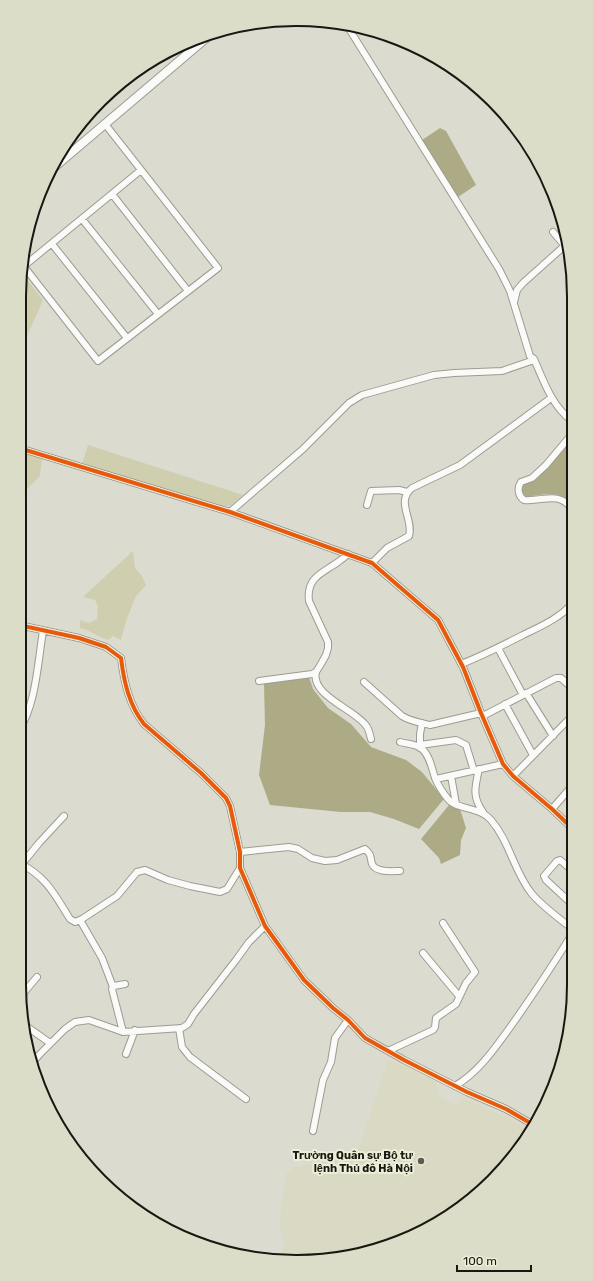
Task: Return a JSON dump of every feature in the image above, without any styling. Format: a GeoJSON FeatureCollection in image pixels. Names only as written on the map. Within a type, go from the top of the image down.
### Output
{"type":"FeatureCollection","features":[{"type":"Feature","properties":{"kind":"main road"},"geometry":{"type":"LineString","coordinates":[[63,160],[198,45]]}},
{"type":"Feature","properties":{"kind":"street"},"geometry":{"type":"LineString","coordinates":[[351,31],[499,269],[510,291],[530,356],[534,360],[551,398],[558,409],[567,417]]}},
{"type":"Feature","properties":{"kind":"street"},"geometry":{"type":"LineString","coordinates":[[27,271],[98,361],[218,268],[105,124]]}},
{"type":"Feature","properties":{"kind":"street"},"geometry":{"type":"LineString","coordinates":[[28,261],[52,244],[141,170]]}},
{"type":"Feature","properties":{"kind":"street"},"geometry":{"type":"LineString","coordinates":[[112,194],[188,291]]}},
{"type":"Feature","properties":{"kind":"street"},"geometry":{"type":"LineString","coordinates":[[82,218],[158,314]]}},
{"type":"Feature","properties":{"kind":"street"},"geometry":{"type":"LineString","coordinates":[[553,232],[561,241]]}},
{"type":"Feature","properties":{"kind":"street"},"geometry":{"type":"LineString","coordinates":[[52,244],[127,338]]}},
{"type":"Feature","properties":{"kind":"street"},"geometry":{"type":"LineString","coordinates":[[514,303],[517,290],[523,283],[563,250]]}},
{"type":"Feature","properties":{"kind":"street"},"geometry":{"type":"LineString","coordinates":[[230,512],[303,449],[349,403],[362,395],[434,375],[502,371],[534,360]]}},
{"type":"Feature","properties":{"kind":"street"},"geometry":{"type":"LineString","coordinates":[[372,563],[387,548],[409,536],[409,523],[405,502],[407,492],[412,488],[460,465],[551,398]]}},
{"type":"Feature","properties":{"kind":"street"},"geometry":{"type":"LineString","coordinates":[[567,440],[546,465],[532,478],[521,482],[518,488],[520,496],[524,500],[558,498],[564,500],[567,503]]}},
{"type":"Feature","properties":{"kind":"street"},"geometry":{"type":"LineString","coordinates":[[26,450],[230,512],[372,563],[438,620],[461,664],[503,764],[513,776],[567,823]]}},
{"type":"Feature","properties":{"kind":"street"},"geometry":{"type":"LineString","coordinates":[[367,505],[371,491],[399,490],[407,492]]}},
{"type":"Feature","properties":{"kind":"street"},"geometry":{"type":"LineString","coordinates":[[348,554],[317,575],[308,594],[309,601],[328,642],[326,655],[315,676],[317,682],[327,696],[367,726],[371,739]]}},
{"type":"Feature","properties":{"kind":"street"},"geometry":{"type":"LineString","coordinates":[[461,664],[498,648],[548,622],[567,609]]}},
{"type":"Feature","properties":{"kind":"street"},"geometry":{"type":"LineString","coordinates":[[26,627],[79,638],[106,646],[121,658],[124,679],[137,715],[144,724],[201,773],[226,798],[230,806],[240,852],[240,868],[265,926],[304,980],[333,1008],[348,1020],[365,1038],[455,1086],[506,1109],[529,1122]]}},
{"type":"Feature","properties":{"kind":"street"},"geometry":{"type":"LineString","coordinates":[[26,718],[31,706],[44,631]]}},
{"type":"Feature","properties":{"kind":"street"},"geometry":{"type":"LineString","coordinates":[[498,648],[524,694],[553,736]]}},
{"type":"Feature","properties":{"kind":"street"},"geometry":{"type":"LineString","coordinates":[[258,681],[312,674],[316,672]]}},
{"type":"Feature","properties":{"kind":"street"},"geometry":{"type":"LineString","coordinates":[[364,682],[402,716],[430,725],[482,714],[558,677],[567,684]]}},
{"type":"Feature","properties":{"kind":"street"},"geometry":{"type":"LineString","coordinates":[[505,704],[533,756]]}},
{"type":"Feature","properties":{"kind":"street"},"geometry":{"type":"LineString","coordinates":[[513,776],[567,721]]}},
{"type":"Feature","properties":{"kind":"street"},"geometry":{"type":"LineString","coordinates":[[422,723],[420,747],[427,756],[436,779],[449,800],[456,804],[477,810],[490,819],[499,831],[532,895],[567,924]]}},
{"type":"Feature","properties":{"kind":"street"},"geometry":{"type":"LineString","coordinates":[[400,742],[420,747],[456,740],[466,745],[476,770],[475,798],[484,814]]}},
{"type":"Feature","properties":{"kind":"street"},"geometry":{"type":"LineString","coordinates":[[436,779],[503,764]]}},
{"type":"Feature","properties":{"kind":"street"},"geometry":{"type":"LineString","coordinates":[[450,776],[456,804]]}},
{"type":"Feature","properties":{"kind":"street"},"geometry":{"type":"LineString","coordinates":[[552,809],[567,793]]}},
{"type":"Feature","properties":{"kind":"street"},"geometry":{"type":"LineString","coordinates":[[26,857],[64,816]]}},
{"type":"Feature","properties":{"kind":"street"},"geometry":{"type":"LineString","coordinates":[[240,852],[289,847],[298,849],[312,858],[324,861],[337,860],[365,850],[370,854],[375,869],[400,871]]}},
{"type":"Feature","properties":{"kind":"street"},"geometry":{"type":"LineString","coordinates":[[567,866],[560,860],[544,876],[546,880],[567,900]]}},
{"type":"Feature","properties":{"kind":"street"},"geometry":{"type":"LineString","coordinates":[[26,867],[34,871],[47,883],[70,919],[74,922],[80,920],[117,896],[137,872],[141,870],[149,871],[168,880],[216,892],[227,889],[240,868]]}},
{"type":"Feature","properties":{"kind":"street"},"geometry":{"type":"LineString","coordinates":[[80,920],[102,958],[113,987],[112,990],[122,1024],[122,1032]]}},
{"type":"Feature","properties":{"kind":"street"},"geometry":{"type":"LineString","coordinates":[[388,1051],[432,1030],[435,1026],[436,1018],[454,1006],[468,980],[475,972],[475,969],[443,923]]}},
{"type":"Feature","properties":{"kind":"street"},"geometry":{"type":"LineString","coordinates":[[36,1058],[65,1028],[75,1022],[89,1020],[122,1032],[179,1028],[188,1024],[198,1008],[236,960],[244,947],[265,926]]}},
{"type":"Feature","properties":{"kind":"street"},"geometry":{"type":"LineString","coordinates":[[455,1086],[466,1080],[489,1056],[535,993],[567,941]]}},
{"type":"Feature","properties":{"kind":"street"},"geometry":{"type":"LineString","coordinates":[[423,953],[459,996]]}},
{"type":"Feature","properties":{"kind":"street"},"geometry":{"type":"LineString","coordinates":[[26,990],[37,977]]}},
{"type":"Feature","properties":{"kind":"street"},"geometry":{"type":"LineString","coordinates":[[113,987],[125,984]]}},
{"type":"Feature","properties":{"kind":"street"},"geometry":{"type":"LineString","coordinates":[[313,1131],[323,1080],[331,1062],[335,1038],[348,1020]]}},
{"type":"Feature","properties":{"kind":"street"},"geometry":{"type":"LineString","coordinates":[[29,1028],[50,1043]]}},
{"type":"Feature","properties":{"kind":"street"},"geometry":{"type":"LineString","coordinates":[[179,1028],[182,1047],[190,1057],[246,1099]]}},
{"type":"Feature","properties":{"kind":"street"},"geometry":{"type":"LineString","coordinates":[[126,1054],[135,1030]]}},
{"type":"Feature","properties":{"kind":"shaded area"},"geometry":{"type":"Polygon","coordinates":[[[440,128],[446,131],[476,185],[458,197],[422,140],[440,128]]]}},
{"type":"Feature","properties":{"kind":"shaded area"},"geometry":{"type":"Polygon","coordinates":[[[27,280],[43,300],[26,338],[27,280]]]}},
{"type":"Feature","properties":{"kind":"shaded area"},"geometry":{"type":"Polygon","coordinates":[[[567,442],[567,499],[562,496],[551,494],[527,497],[523,494],[520,485],[532,479],[567,442]]]}},
{"type":"Feature","properties":{"kind":"shaded area"},"geometry":{"type":"Polygon","coordinates":[[[88,445],[243,495],[230,506],[219,507],[82,464],[88,445]]]}},
{"type":"Feature","properties":{"kind":"shaded area"},"geometry":{"type":"Polygon","coordinates":[[[26,453],[42,458],[40,476],[26,490],[26,453]]]}},
{"type":"Feature","properties":{"kind":"shaded area"},"geometry":{"type":"Polygon","coordinates":[[[133,551],[135,568],[142,576],[146,585],[136,596],[126,621],[121,640],[113,636],[108,640],[80,628],[80,620],[89,623],[97,619],[98,606],[95,600],[83,597],[133,551]]]}},
{"type":"Feature","properties":{"kind":"shaded area"},"geometry":{"type":"Polygon","coordinates":[[[309,677],[313,689],[328,708],[351,724],[371,747],[406,760],[422,772],[444,799],[419,829],[394,819],[370,812],[341,812],[270,805],[259,775],[265,725],[264,684],[309,677]]]}},
{"type":"Feature","properties":{"kind":"shaded area"},"geometry":{"type":"Polygon","coordinates":[[[449,805],[460,809],[466,828],[461,840],[460,855],[441,864],[439,858],[421,839],[449,805]]]}},
{"type":"Feature","properties":{"kind":"shaded area","name":"Trường Quân sự Bộ tư lệnh Thủ đô Hà Nội"},"geometry":{"type":"Polygon","coordinates":[[[387,1062],[393,1062],[406,1067],[436,1082],[440,1097],[457,1106],[461,1099],[471,1102],[508,1118],[525,1128],[500,1163],[488,1176],[461,1199],[432,1219],[400,1234],[367,1246],[332,1253],[281,1254],[285,1244],[279,1225],[286,1174],[293,1167],[355,1158],[387,1062]]]}},
{"type":"Feature","properties":{"kind":"cycle path"},"geometry":{"type":"LineString","coordinates":[[26,450],[230,512],[372,563],[438,620],[463,667],[503,764],[513,776],[567,823]]}},
{"type":"Feature","properties":{"kind":"cycle path"},"geometry":{"type":"LineString","coordinates":[[26,627],[79,638],[106,647],[121,658],[128,693],[134,709],[144,724],[201,773],[226,798],[230,806],[240,852],[240,868],[265,926],[304,980],[333,1008],[348,1020],[365,1038],[404,1060],[467,1092],[506,1109],[529,1122]]}},
{"type":"Feature","properties":{"kind":"place","name":"Trường Quân sự Bộ tư lệnh Thủ đô Hà Nội"},"geometry":{"type":"Point","coordinates":[421,1161]}}]}
